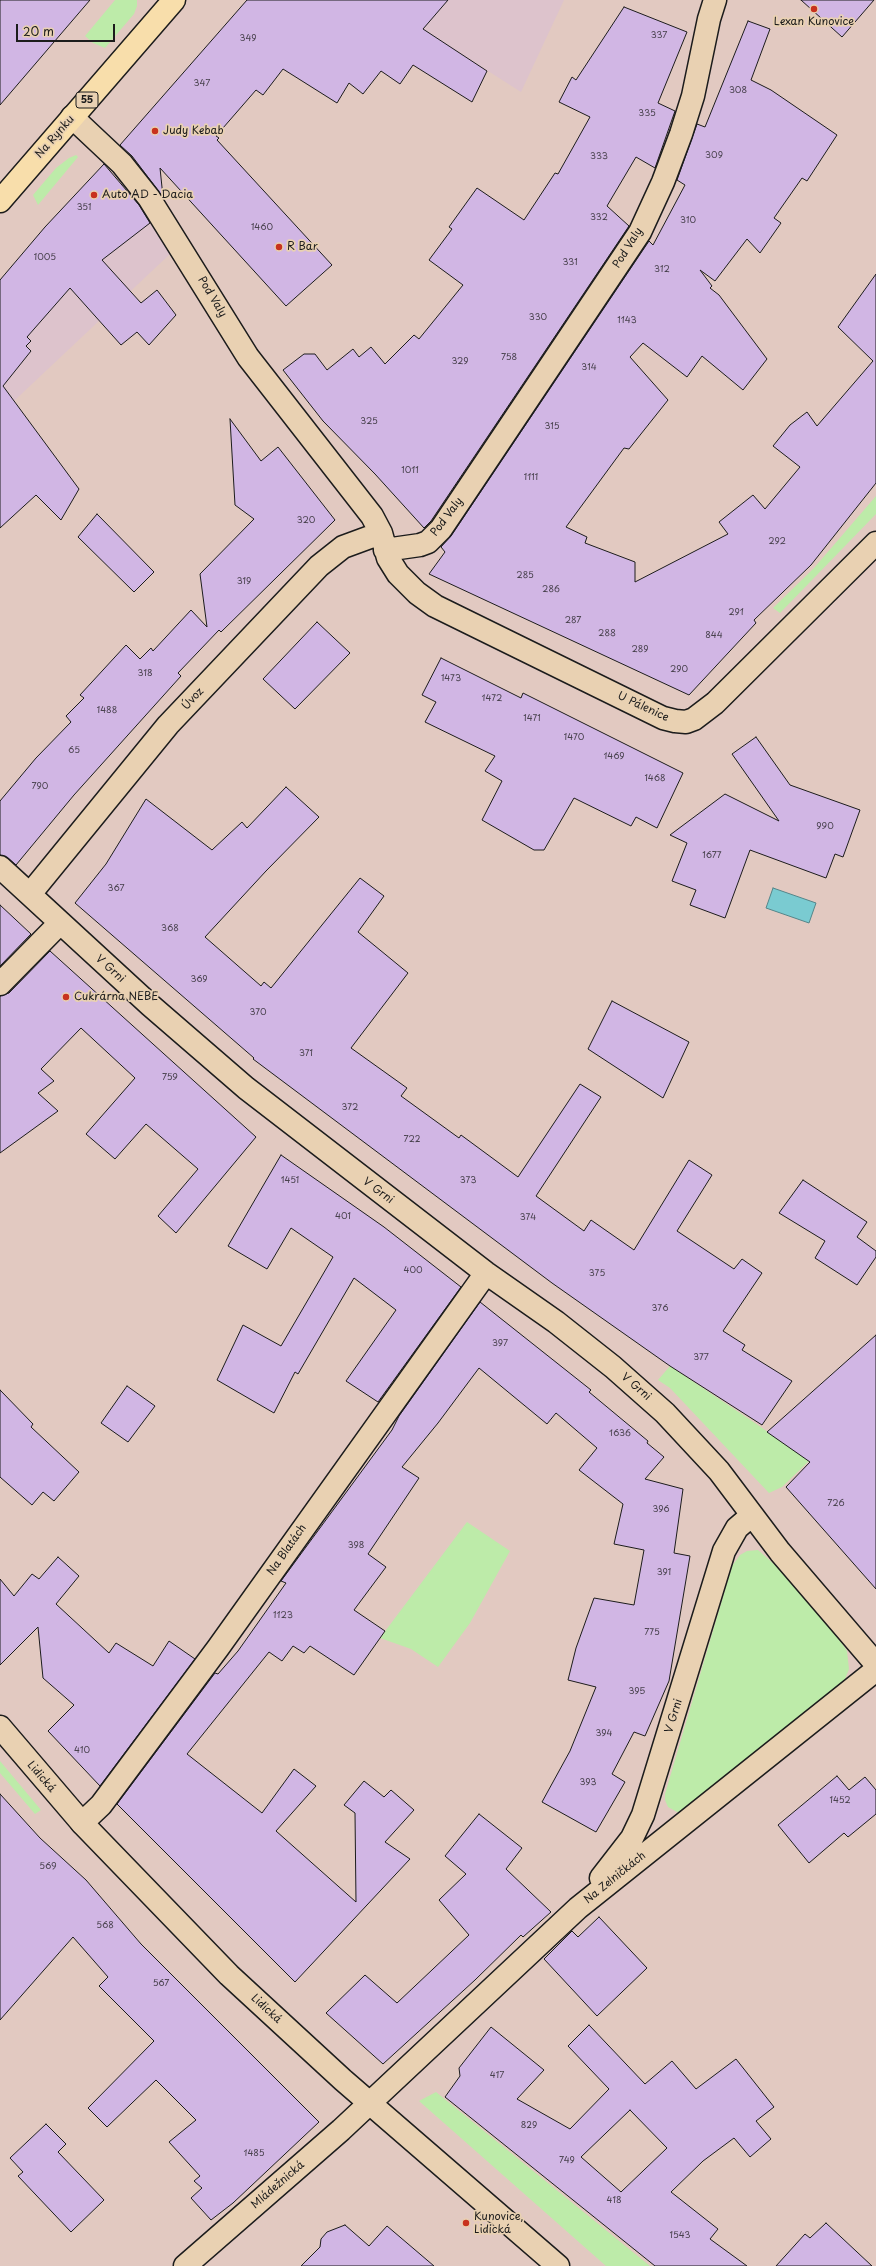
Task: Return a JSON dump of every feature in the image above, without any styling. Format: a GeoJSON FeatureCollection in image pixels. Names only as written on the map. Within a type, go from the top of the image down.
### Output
{"type":"FeatureCollection","features":[{"type":"Feature","properties":{"kind":"main road","name":"Na Rynku"},"geometry":{"type":"LineString","coordinates":[[0,201],[174,0]]}},
{"type":"Feature","properties":{"kind":"street","name":"Pod Valy"},"geometry":{"type":"LineString","coordinates":[[72,117],[122,164],[149,198],[248,357],[264,380],[362,500],[383,542],[420,545],[428,542],[441,529],[640,232],[663,182],[681,134],[693,96],[709,19],[716,0]]}},
{"type":"Feature","properties":{"kind":"street","name":"U Pálenice"},"geometry":{"type":"LineString","coordinates":[[383,542],[398,574],[417,593],[435,606],[663,718],[675,722],[686,722],[702,714],[715,703],[876,543]]}},
{"type":"Feature","properties":{"kind":"street","name":"Úvoz"},"geometry":{"type":"LineString","coordinates":[[30,894],[168,725],[319,566],[343,547],[383,542]]}},
{"type":"Feature","properties":{"kind":"street","name":"V Grni"},"geometry":{"type":"LineString","coordinates":[[0,868],[150,1005],[246,1088],[486,1272],[556,1322],[613,1367],[665,1412],[719,1471],[751,1516],[876,1664]]}},
{"type":"Feature","properties":{"kind":"street"},"geometry":{"type":"LineString","coordinates":[[0,984],[60,924]]}},
{"type":"Feature","properties":{"kind":"street","name":"Na Blatách"},"geometry":{"type":"LineString","coordinates":[[82,1823],[101,1806],[208,1660],[486,1272]]}},
{"type":"Feature","properties":{"kind":"street","name":"V Grni"},"geometry":{"type":"LineString","coordinates":[[578,1908],[622,1852],[640,1822],[724,1551],[737,1528],[751,1516]]}},
{"type":"Feature","properties":{"kind":"street","name":"Na Zelničkách"},"geometry":{"type":"LineString","coordinates":[[369,2103],[578,1908],[876,1670]]}},
{"type":"Feature","properties":{"kind":"street","name":"Lidická"},"geometry":{"type":"LineString","coordinates":[[0,1727],[82,1823],[229,1975],[369,2103],[558,2266]]}},
{"type":"Feature","properties":{"kind":"street","name":"Mládežnická"},"geometry":{"type":"LineString","coordinates":[[185,2266],[369,2103]]}},
{"type":"Feature","properties":{"kind":"shaded area"},"geometry":{"type":"Polygon","coordinates":[[[327,0],[564,0],[521,92],[430,34],[327,0]]]}},
{"type":"Feature","properties":{"kind":"shaded area"},"geometry":{"type":"Polygon","coordinates":[[[100,168],[150,223],[170,254],[14,401],[0,385],[0,282],[100,168]]]}},
{"type":"Feature","properties":{"kind":"green space"},"geometry":{"type":"Polygon","coordinates":[[[115,0],[137,0],[137,6],[134,14],[105,48],[93,43],[85,36],[115,0]]]}},
{"type":"Feature","properties":{"kind":"green space"},"geometry":{"type":"Polygon","coordinates":[[[76,155],[78,157],[38,205],[33,195],[56,168],[69,158],[76,155]]]}},
{"type":"Feature","properties":{"kind":"green space"},"geometry":{"type":"Polygon","coordinates":[[[876,496],[876,514],[780,613],[773,608],[814,568],[876,496]]]}},
{"type":"Feature","properties":{"kind":"green space"},"geometry":{"type":"Polygon","coordinates":[[[670,1366],[809,1461],[782,1487],[769,1493],[670,1388],[658,1380],[670,1366]]]}},
{"type":"Feature","properties":{"kind":"green space"},"geometry":{"type":"Polygon","coordinates":[[[467,1522],[510,1551],[470,1623],[438,1667],[411,1649],[380,1638],[467,1522]]]}},
{"type":"Feature","properties":{"kind":"green space"},"geometry":{"type":"Polygon","coordinates":[[[758,1550],[783,1572],[834,1631],[847,1651],[849,1669],[843,1684],[680,1812],[677,1812],[668,1807],[665,1800],[665,1794],[732,1566],[740,1555],[747,1551],[758,1550]]]}},
{"type":"Feature","properties":{"kind":"green space"},"geometry":{"type":"Polygon","coordinates":[[[0,1761],[41,1810],[35,1814],[0,1773],[0,1761]]]}},
{"type":"Feature","properties":{"kind":"green space"},"geometry":{"type":"Polygon","coordinates":[[[436,2092],[650,2266],[606,2266],[419,2101],[436,2092]]]}},
{"type":"Feature","properties":{"kind":"water"},"geometry":{"type":"Polygon","coordinates":[[[773,888],[816,903],[809,923],[766,908],[773,888]]]}},
{"type":"Feature","properties":{"kind":"building"},"geometry":{"type":"Polygon","coordinates":[[[0,0],[90,0],[0,105],[0,0]]]}},
{"type":"Feature","properties":{"kind":"building"},"geometry":{"type":"Polygon","coordinates":[[[247,0],[448,0],[423,29],[487,71],[472,102],[413,65],[400,84],[381,71],[363,94],[349,83],[337,103],[283,69],[263,95],[256,90],[216,136],[219,138],[217,140],[332,265],[286,306],[160,168],[163,197],[132,156],[120,145],[247,0]]]}},
{"type":"Feature","properties":{"kind":"building"},"geometry":{"type":"Polygon","coordinates":[[[801,0],[874,0],[842,37],[801,0]]]}},
{"type":"Feature","properties":{"kind":"building"},"geometry":{"type":"Polygon","coordinates":[[[624,7],[687,32],[658,103],[675,111],[655,168],[636,157],[607,206],[629,226],[431,521],[424,528],[375,474],[323,421],[283,370],[304,354],[315,354],[327,370],[353,349],[359,357],[371,347],[385,364],[414,335],[419,339],[463,285],[429,260],[452,229],[449,227],[477,188],[524,220],[555,173],[558,174],[590,117],[559,102],[572,77],[576,80],[624,7]]]}},
{"type":"Feature","properties":{"kind":"building"},"geometry":{"type":"Polygon","coordinates":[[[748,21],[770,29],[751,80],[771,90],[837,135],[807,181],[802,178],[774,218],[781,223],[760,253],[747,239],[715,281],[700,270],[712,286],[710,288],[719,295],[767,359],[743,390],[702,356],[687,377],[643,343],[630,357],[668,400],[629,449],[624,448],[566,527],[587,537],[585,543],[635,562],[635,582],[728,534],[719,522],[753,495],[765,509],[800,467],[773,446],[790,425],[807,412],[817,426],[873,361],[838,327],[876,274],[876,483],[811,565],[754,620],[756,623],[689,695],[429,574],[445,552],[441,547],[451,536],[649,241],[653,245],[685,185],[677,180],[697,124],[705,127],[748,21]]]}},
{"type":"Feature","properties":{"kind":"building"},"geometry":{"type":"Polygon","coordinates":[[[104,164],[139,205],[150,223],[102,260],[141,303],[157,290],[176,315],[149,345],[137,332],[121,345],[70,288],[27,337],[31,341],[26,346],[31,351],[3,386],[79,489],[61,520],[36,495],[0,528],[0,280],[45,227],[104,164]]]}},
{"type":"Feature","properties":{"kind":"building"},"geometry":{"type":"Polygon","coordinates":[[[230,419],[261,461],[278,447],[335,520],[221,632],[219,630],[178,673],[181,676],[74,795],[16,865],[8,858],[0,855],[0,801],[36,758],[71,722],[66,716],[84,698],[80,695],[126,645],[140,659],[151,648],[153,651],[191,610],[207,627],[200,574],[254,519],[235,505],[230,419]]]}},
{"type":"Feature","properties":{"kind":"building"},"geometry":{"type":"Polygon","coordinates":[[[97,514],[154,572],[134,592],[78,537],[97,514]]]}},
{"type":"Feature","properties":{"kind":"building"},"geometry":{"type":"Polygon","coordinates":[[[317,622],[350,653],[295,709],[263,679],[317,622]]]}},
{"type":"Feature","properties":{"kind":"building"},"geometry":{"type":"Polygon","coordinates":[[[441,658],[521,698],[523,693],[683,773],[657,828],[636,817],[631,826],[574,798],[544,850],[534,850],[482,820],[502,781],[485,771],[495,756],[425,722],[436,702],[422,695],[441,658]]]}},
{"type":"Feature","properties":{"kind":"building"},"geometry":{"type":"Polygon","coordinates":[[[756,737],[790,785],[860,810],[843,857],[835,854],[826,878],[750,850],[725,918],[690,905],[696,890],[672,881],[687,843],[670,835],[725,794],[779,821],[732,754],[756,737]]]}},
{"type":"Feature","properties":{"kind":"building"},"geometry":{"type":"Polygon","coordinates":[[[286,787],[319,817],[266,871],[205,937],[261,986],[264,982],[271,988],[360,878],[384,896],[358,932],[408,973],[351,1048],[407,1088],[401,1096],[459,1138],[461,1135],[518,1177],[580,1084],[601,1097],[536,1196],[584,1231],[591,1220],[634,1250],[689,1160],[712,1175],[677,1231],[734,1269],[742,1259],[762,1273],[723,1331],[745,1345],[742,1350],[792,1381],[762,1425],[670,1366],[552,1283],[253,1059],[254,1058],[75,903],[106,864],[146,799],[212,850],[242,822],[247,828],[286,787]]]}},
{"type":"Feature","properties":{"kind":"building"},"geometry":{"type":"Polygon","coordinates":[[[0,905],[31,934],[0,966],[0,905]]]}},
{"type":"Feature","properties":{"kind":"building"},"geometry":{"type":"Polygon","coordinates":[[[50,951],[256,1137],[176,1233],[158,1216],[198,1169],[146,1124],[115,1159],[86,1134],[135,1078],[81,1028],[41,1069],[54,1081],[38,1093],[58,1111],[0,1153],[0,996],[9,993],[50,951]]]}},
{"type":"Feature","properties":{"kind":"building"},"geometry":{"type":"Polygon","coordinates":[[[612,1001],[689,1042],[663,1098],[588,1049],[612,1001]]]}},
{"type":"Feature","properties":{"kind":"building"},"geometry":{"type":"Polygon","coordinates":[[[281,1155],[384,1227],[461,1287],[378,1402],[346,1381],[396,1310],[354,1278],[298,1374],[295,1372],[274,1413],[217,1380],[243,1325],[281,1346],[333,1257],[291,1228],[267,1269],[228,1246],[281,1155]]]}},
{"type":"Feature","properties":{"kind":"building"},"geometry":{"type":"Polygon","coordinates":[[[803,1180],[867,1222],[857,1237],[876,1251],[876,1257],[857,1285],[815,1258],[825,1241],[779,1213],[803,1180]]]}},
{"type":"Feature","properties":{"kind":"building"},"geometry":{"type":"Polygon","coordinates":[[[480,1302],[591,1390],[589,1392],[648,1441],[647,1443],[664,1457],[645,1479],[683,1489],[674,1553],[690,1556],[669,1681],[645,1736],[634,1732],[612,1774],[625,1782],[596,1832],[542,1802],[570,1751],[596,1687],[568,1680],[576,1648],[594,1598],[634,1605],[644,1550],[614,1544],[623,1504],[579,1470],[597,1448],[556,1413],[547,1424],[479,1368],[438,1423],[402,1467],[419,1478],[368,1554],[386,1567],[354,1610],[385,1631],[354,1675],[310,1646],[304,1653],[293,1646],[282,1661],[269,1652],[187,1754],[262,1813],[294,1769],[316,1786],[276,1831],[356,1902],[355,1813],[344,1805],[364,1781],[384,1797],[391,1790],[414,1810],[385,1842],[410,1859],[295,1982],[117,1804],[215,1673],[218,1674],[238,1651],[286,1583],[281,1581],[392,1430],[399,1416],[480,1302]]]}},
{"type":"Feature","properties":{"kind":"building"},"geometry":{"type":"Polygon","coordinates":[[[876,1335],[876,1589],[786,1487],[810,1462],[767,1432],[876,1335]]]}},
{"type":"Feature","properties":{"kind":"building"},"geometry":{"type":"Polygon","coordinates":[[[127,1386],[155,1406],[128,1442],[101,1423],[127,1386]]]}},
{"type":"Feature","properties":{"kind":"building"},"geometry":{"type":"Polygon","coordinates":[[[0,1390],[33,1424],[31,1427],[79,1472],[54,1501],[43,1492],[32,1505],[0,1477],[0,1390]]]}},
{"type":"Feature","properties":{"kind":"building"},"geometry":{"type":"Polygon","coordinates":[[[58,1557],[79,1576],[56,1604],[109,1653],[116,1643],[153,1666],[169,1641],[195,1659],[100,1786],[48,1731],[74,1705],[43,1678],[38,1627],[0,1665],[0,1579],[14,1596],[32,1574],[39,1579],[58,1557]]]}},
{"type":"Feature","properties":{"kind":"building"},"geometry":{"type":"Polygon","coordinates":[[[837,1776],[849,1790],[865,1777],[876,1790],[876,1814],[848,1837],[844,1833],[809,1863],[778,1825],[837,1776]]]}},
{"type":"Feature","properties":{"kind":"building"},"geometry":{"type":"Polygon","coordinates":[[[0,1794],[40,1838],[86,1880],[141,1944],[319,2122],[233,2203],[211,2220],[191,2198],[202,2188],[194,2181],[200,2176],[169,2142],[196,2120],[156,2080],[107,2127],[88,2108],[154,2041],[99,1986],[108,1977],[73,1937],[0,2020],[0,1794]]]}},
{"type":"Feature","properties":{"kind":"building"},"geometry":{"type":"Polygon","coordinates":[[[479,1814],[522,1848],[506,1869],[551,1912],[523,1937],[521,1935],[475,1980],[383,2064],[326,2013],[365,1975],[397,2003],[469,1935],[439,1900],[466,1874],[445,1856],[479,1814]]]}},
{"type":"Feature","properties":{"kind":"building"},"geometry":{"type":"Polygon","coordinates":[[[599,1917],[647,1968],[597,2016],[544,1959],[572,1931],[578,1937],[599,1917]]]}},
{"type":"Feature","properties":{"kind":"building"},"geometry":{"type":"Polygon","coordinates":[[[589,2025],[645,2084],[672,2061],[696,2089],[736,2059],[774,2107],[756,2121],[771,2139],[750,2157],[734,2138],[703,2161],[671,2192],[718,2229],[710,2239],[747,2266],[655,2266],[445,2097],[460,2076],[459,2068],[491,2027],[544,2070],[517,2099],[570,2129],[609,2089],[568,2046],[589,2025]],[[630,2110],[581,2157],[621,2192],[667,2148],[630,2110]]]}},
{"type":"Feature","properties":{"kind":"building"},"geometry":{"type":"Polygon","coordinates":[[[46,2124],[66,2144],[58,2152],[104,2200],[71,2232],[18,2176],[23,2172],[10,2158],[46,2124]]]}},
{"type":"Feature","properties":{"kind":"building"},"geometry":{"type":"Polygon","coordinates":[[[826,2223],[872,2266],[776,2266],[805,2234],[810,2238],[826,2223]]]}},
{"type":"Feature","properties":{"kind":"building"},"geometry":{"type":"Polygon","coordinates":[[[345,2225],[369,2246],[387,2226],[434,2266],[301,2266],[320,2247],[321,2239],[327,2232],[345,2225]]]}},
{"type":"Feature","properties":{"kind":"place","name":"Lexan Kunovice"},"geometry":{"type":"Point","coordinates":[814,9]}},
{"type":"Feature","properties":{"kind":"place","name":"Judy Kebab"},"geometry":{"type":"Point","coordinates":[155,131]}},
{"type":"Feature","properties":{"kind":"place","name":"Auto AD - Dacia"},"geometry":{"type":"Point","coordinates":[94,195]}},
{"type":"Feature","properties":{"kind":"place","name":"R Bar"},"geometry":{"type":"Point","coordinates":[279,247]}},
{"type":"Feature","properties":{"kind":"place","name":"Cukrárna NEBE"},"geometry":{"type":"Point","coordinates":[66,997]}},
{"type":"Feature","properties":{"kind":"place","name":"Kunovice, Lidická"},"geometry":{"type":"Point","coordinates":[466,2223]}}]}
